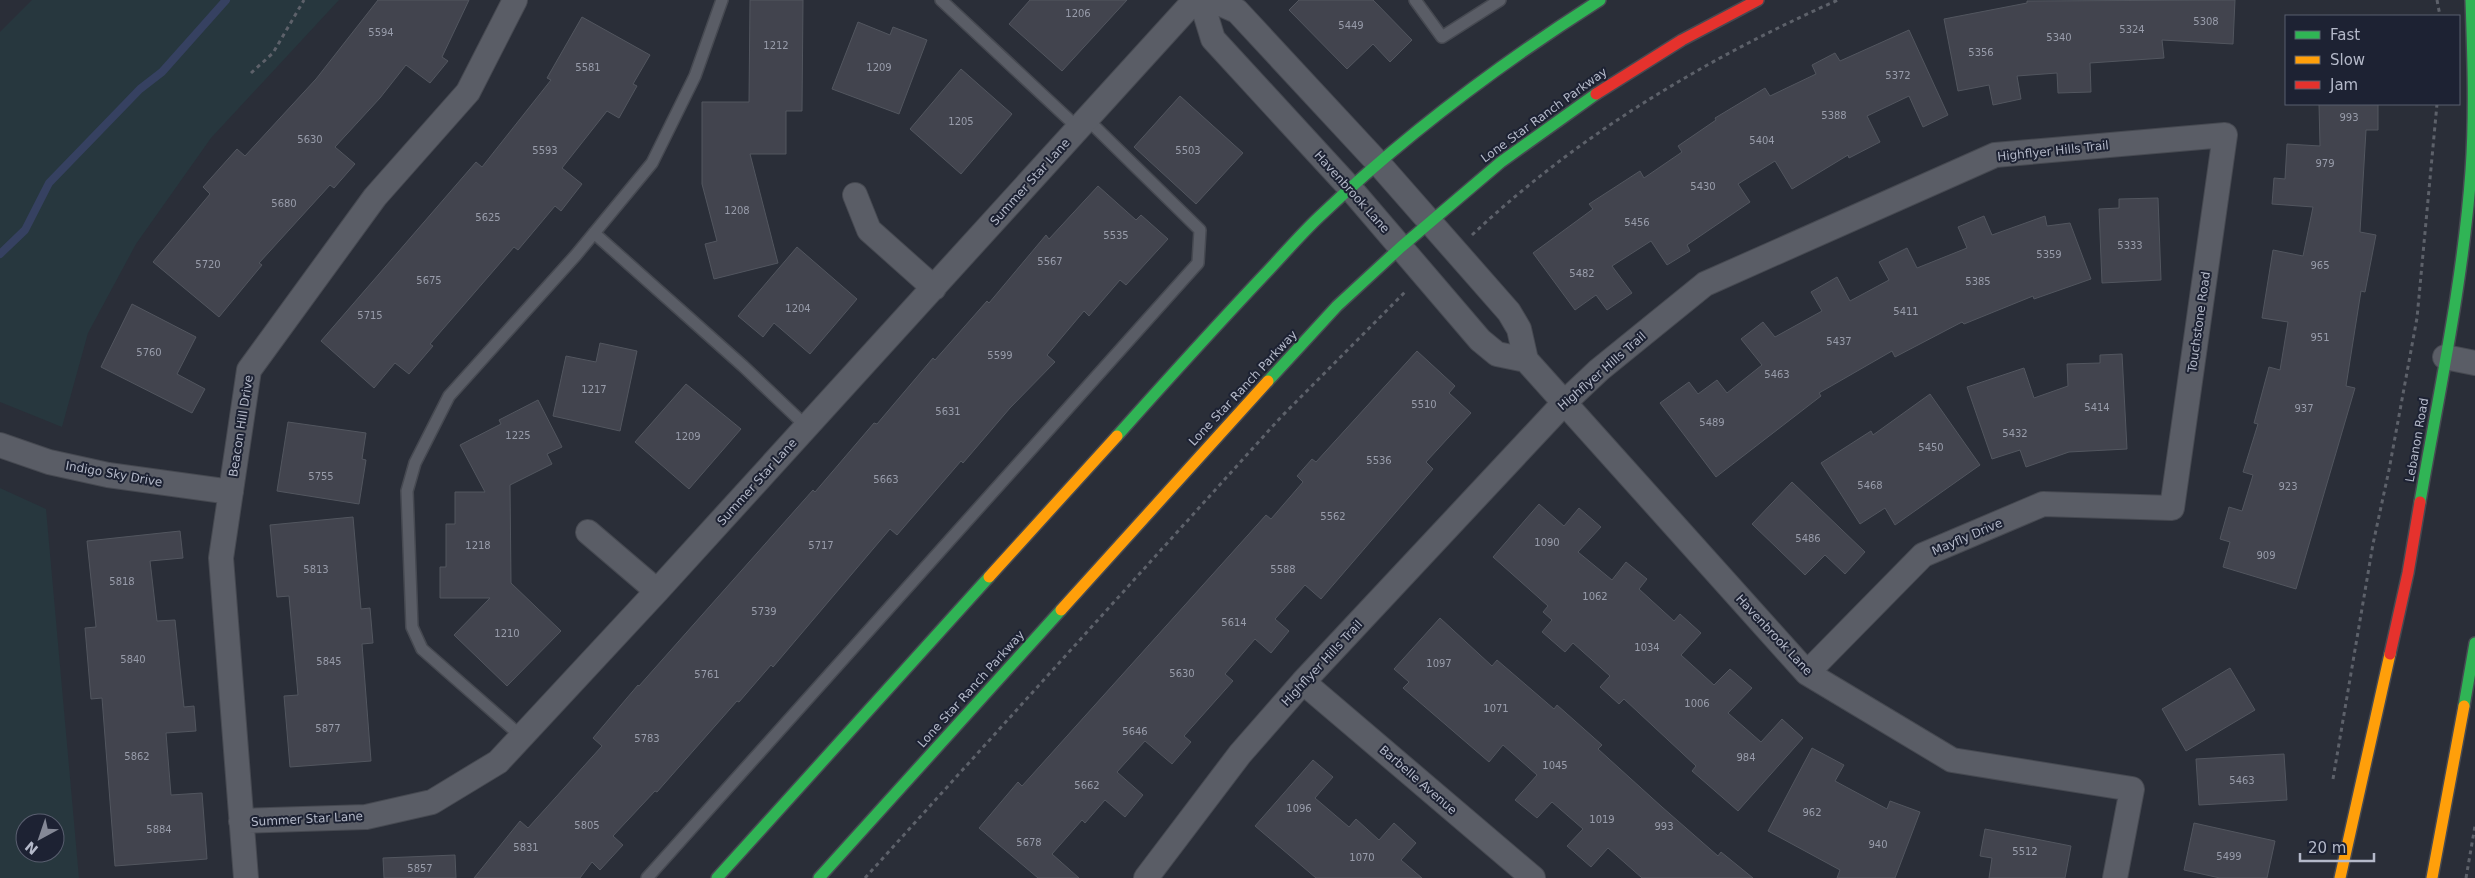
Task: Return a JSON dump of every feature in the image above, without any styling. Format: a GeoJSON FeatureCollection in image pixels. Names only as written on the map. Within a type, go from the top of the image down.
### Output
{"type":"FeatureCollection","features":[{"type":"Feature","properties":{"kind":"main road"},"geometry":{"type":"LineString","coordinates":[[717,878],[1230,310],[1350,188],[1533,43],[1600,0]]}},
{"type":"Feature","properties":{"kind":"main road","name":"Lone Star Ranch Parkway"},"geometry":{"type":"LineString","coordinates":[[819,878],[1337,306],[1401,247],[1501,162],[1574,108],[1682,40],[1758,0]]}},
{"type":"Feature","properties":{"kind":"main road","name":"Lebanon Road"},"geometry":{"type":"LineString","coordinates":[[2340,878],[2408,573],[2456,294],[2471,172],[2474,98],[2470,0]]}},
{"type":"Feature","properties":{"kind":"main road"},"geometry":{"type":"LineString","coordinates":[[2432,878],[2475,643]]}},
{"type":"Feature","properties":{"kind":"street","name":"Beacon Hill Drive"},"geometry":{"type":"LineString","coordinates":[[246,878],[221,558],[249,370],[375,197],[468,92],[515,0]]}},
{"type":"Feature","properties":{"kind":"street","name":"Summer Star Lane"},"geometry":{"type":"LineString","coordinates":[[242,822],[366,816],[432,802],[498,762],[934,288],[1194,0]]}},
{"type":"Feature","properties":{"kind":"street","name":"Havenbrook Lane"},"geometry":{"type":"LineString","coordinates":[[1201,0],[1213,39],[1350,188],[1480,340],[1497,354],[1526,360]]}},
{"type":"Feature","properties":{"kind":"street","name":"Havenbrook Lane"},"geometry":{"type":"LineString","coordinates":[[1212,0],[1237,11],[1379,164],[1509,312],[1519,329],[1526,360],[1807,673],[1952,760],[2132,789],[2115,878]]}},
{"type":"Feature","properties":{"kind":"street","name":"Highflyer Hills Trail"},"geometry":{"type":"LineString","coordinates":[[1146,878],[1240,754],[1303,682],[1564,403],[1599,370],[1705,284],[1995,155],[2225,135]]}},
{"type":"Feature","properties":{"kind":"street","name":"Touchstone Road"},"geometry":{"type":"LineString","coordinates":[[2172,508],[2225,135]]}},
{"type":"Feature","properties":{"kind":"street"},"geometry":{"type":"LineString","coordinates":[[855,195],[869,230],[934,288]]}},
{"type":"Feature","properties":{"kind":"street"},"geometry":{"type":"LineString","coordinates":[[2445,357],[2475,363]]}},
{"type":"Feature","properties":{"kind":"street","name":"Indigo Sky Drive"},"geometry":{"type":"LineString","coordinates":[[0,445],[49,462],[108,475],[231,492]]}},
{"type":"Feature","properties":{"kind":"street","name":"Mayfly Drive"},"geometry":{"type":"LineString","coordinates":[[1807,673],[1923,555],[2043,504],[2172,508]]}},
{"type":"Feature","properties":{"kind":"street"},"geometry":{"type":"LineString","coordinates":[[588,532],[657,591]]}},
{"type":"Feature","properties":{"kind":"street","name":"Barbelle Avenue"},"geometry":{"type":"LineString","coordinates":[[1303,682],[1533,878]]}},
{"type":"Feature","properties":{"kind":"lane"},"geometry":{"type":"LineString","coordinates":[[522,737],[422,649],[412,626],[407,491],[415,463],[449,396],[594,234],[652,163],[695,76],[722,0]]}},
{"type":"Feature","properties":{"kind":"lane"},"geometry":{"type":"LineString","coordinates":[[647,878],[1198,263],[1200,230],[1083,124],[941,0]]}},
{"type":"Feature","properties":{"kind":"lane"},"geometry":{"type":"LineString","coordinates":[[1415,0],[1442,37],[1500,0]]}},
{"type":"Feature","properties":{"kind":"lane"},"geometry":{"type":"LineString","coordinates":[[594,234],[744,366],[807,427]]}},
{"type":"Feature","properties":{"kind":"path"},"geometry":{"type":"LineString","coordinates":[[251,73],[273,53],[304,0]]}},
{"type":"Feature","properties":{"kind":"path"},"geometry":{"type":"LineString","coordinates":[[1455,251],[1503,206],[1566,155],[1724,54],[1838,0]]}},
{"type":"Feature","properties":{"kind":"path"},"geometry":{"type":"LineString","coordinates":[[2437,0],[2440,15]]}},
{"type":"Feature","properties":{"kind":"path"},"geometry":{"type":"LineString","coordinates":[[2332,782],[2373,544],[2390,470],[2417,318],[2437,105]]}},
{"type":"Feature","properties":{"kind":"path"},"geometry":{"type":"LineString","coordinates":[[865,878],[1282,417],[1424,274]]}},
{"type":"Feature","properties":{"kind":"path"},"geometry":{"type":"LineString","coordinates":[[2466,878],[2475,826]]}},
{"type":"Feature","properties":{"kind":"shaded area"},"geometry":{"type":"Polygon","coordinates":[[[32,0],[339,0],[211,138],[136,244],[88,333],[62,427],[0,402],[0,32],[32,0]]]}},
{"type":"Feature","properties":{"kind":"shaded area"},"geometry":{"type":"Polygon","coordinates":[[[0,488],[46,509],[79,878],[0,878],[0,488]]]}},
{"type":"Feature","properties":{"kind":"building"},"geometry":{"type":"Polygon","coordinates":[[[378,0],[469,0],[442,57],[448,61],[430,83],[406,65],[380,98],[335,147],[355,164],[334,188],[330,185],[259,263],[262,265],[219,317],[153,262],[210,194],[203,187],[237,149],[245,156],[316,79],[378,0]]]}},
{"type":"Feature","properties":{"kind":"building"},"geometry":{"type":"Polygon","coordinates":[[[750,0],[803,0],[802,111],[786,111],[786,154],[750,154],[778,263],[714,279],[705,244],[717,241],[702,184],[702,102],[749,102],[750,0]]]}},
{"type":"Feature","properties":{"kind":"building"},"geometry":{"type":"Polygon","coordinates":[[[1030,0],[1127,0],[1062,71],[1009,24],[1030,0]]]}},
{"type":"Feature","properties":{"kind":"building"},"geometry":{"type":"Polygon","coordinates":[[[1299,0],[1373,0],[1412,40],[1390,62],[1373,44],[1347,69],[1289,10],[1299,0]]]}},
{"type":"Feature","properties":{"kind":"building"},"geometry":{"type":"Polygon","coordinates":[[[2235,0],[2233,44],[2162,40],[2164,58],[2090,63],[2091,92],[2058,93],[2057,73],[2017,76],[2021,99],[1993,105],[1989,85],[1958,91],[1944,19],[2027,3],[2027,1],[2235,0]]]}},
{"type":"Feature","properties":{"kind":"building"},"geometry":{"type":"Polygon","coordinates":[[[582,17],[650,55],[633,84],[637,86],[619,118],[607,111],[562,168],[582,184],[561,211],[555,206],[518,250],[514,247],[430,344],[433,346],[409,374],[395,363],[374,388],[321,341],[476,162],[482,167],[551,80],[547,78],[582,17]]]}},
{"type":"Feature","properties":{"kind":"building"},"geometry":{"type":"Polygon","coordinates":[[[858,22],[890,35],[893,27],[927,40],[899,114],[832,89],[858,22]]]}},
{"type":"Feature","properties":{"kind":"building"},"geometry":{"type":"Polygon","coordinates":[[[1909,30],[1948,115],[1923,127],[1909,96],[1867,116],[1880,142],[1849,158],[1848,155],[1792,189],[1775,161],[1738,184],[1750,202],[1687,245],[1690,251],[1667,265],[1651,241],[1612,266],[1632,293],[1607,310],[1596,295],[1575,310],[1533,253],[1593,209],[1589,204],[1640,171],[1644,178],[1682,152],[1678,146],[1716,120],[1715,118],[1765,88],[1770,96],[1816,74],[1812,65],[1835,53],[1840,61],[1909,30]]]}},
{"type":"Feature","properties":{"kind":"building"},"geometry":{"type":"Polygon","coordinates":[[[961,69],[1012,114],[961,174],[910,129],[961,69]]]}},
{"type":"Feature","properties":{"kind":"building"},"geometry":{"type":"Polygon","coordinates":[[[1180,96],[1243,153],[1196,204],[1134,147],[1180,96]]]}},
{"type":"Feature","properties":{"kind":"building"},"geometry":{"type":"Polygon","coordinates":[[[2319,105],[2378,105],[2378,130],[2366,130],[2360,232],[2376,235],[2365,292],[2361,291],[2346,386],[2355,388],[2296,589],[2223,567],[2230,542],[2220,539],[2229,507],[2242,511],[2253,475],[2243,472],[2258,424],[2254,423],[2269,367],[2280,370],[2288,322],[2262,318],[2273,250],[2303,256],[2313,207],[2272,204],[2274,178],[2285,179],[2287,144],[2320,146],[2319,105]]]}},
{"type":"Feature","properties":{"kind":"building"},"geometry":{"type":"Polygon","coordinates":[[[1098,186],[1136,220],[1141,215],[1168,239],[1126,285],[1120,280],[1089,316],[1084,311],[1047,355],[1055,362],[1010,408],[963,463],[961,461],[897,535],[890,529],[773,667],[771,665],[657,792],[655,791],[613,836],[623,845],[600,870],[592,862],[580,878],[474,878],[520,821],[528,828],[602,746],[593,738],[638,685],[813,490],[815,492],[874,423],[877,424],[933,358],[935,360],[987,301],[989,303],[1046,235],[1049,239],[1098,186]]]}},
{"type":"Feature","properties":{"kind":"building"},"geometry":{"type":"Polygon","coordinates":[[[2158,198],[2161,280],[2102,283],[2099,209],[2119,208],[2119,199],[2158,198]]]}},
{"type":"Feature","properties":{"kind":"building"},"geometry":{"type":"Polygon","coordinates":[[[1984,216],[1992,235],[2045,216],[2047,226],[2070,223],[2091,279],[2034,299],[2033,296],[1964,324],[1962,322],[1895,357],[1892,351],[1819,393],[1821,396],[1716,477],[1660,403],[1689,382],[1698,394],[1717,380],[1727,393],[1762,365],[1741,339],[1763,322],[1775,337],[1822,311],[1811,292],[1837,277],[1850,301],[1889,280],[1879,262],[1907,248],[1917,268],[1967,248],[1958,227],[1984,216]]]}},
{"type":"Feature","properties":{"kind":"building"},"geometry":{"type":"Polygon","coordinates":[[[797,247],[857,299],[810,354],[774,323],[763,337],[738,316],[797,247]]]}},
{"type":"Feature","properties":{"kind":"building"},"geometry":{"type":"Polygon","coordinates":[[[132,304],[196,337],[177,374],[205,389],[192,413],[101,367],[132,304]]]}},
{"type":"Feature","properties":{"kind":"building"},"geometry":{"type":"Polygon","coordinates":[[[600,343],[637,351],[620,431],[553,416],[566,356],[596,362],[600,343]]]}},
{"type":"Feature","properties":{"kind":"building"},"geometry":{"type":"Polygon","coordinates":[[[1417,351],[1455,386],[1449,393],[1471,413],[1426,462],[1433,469],[1321,599],[1305,585],[1275,619],[1289,631],[1271,653],[1255,639],[1225,674],[1233,681],[1184,736],[1191,742],[1172,764],[1145,741],[1117,772],[1143,795],[1125,817],[1105,800],[1085,823],[1082,820],[1052,854],[1079,878],[1038,878],[979,828],[1018,782],[1022,786],[1266,515],[1271,519],[1303,482],[1297,476],[1312,459],[1316,462],[1417,351]]]}},
{"type":"Feature","properties":{"kind":"building"},"geometry":{"type":"Polygon","coordinates":[[[2122,354],[2127,449],[2069,452],[2026,467],[2020,450],[1992,459],[1967,387],[2024,368],[2034,398],[2068,386],[2067,364],[2100,363],[2100,355],[2122,354]]]}},
{"type":"Feature","properties":{"kind":"building"},"geometry":{"type":"Polygon","coordinates":[[[686,384],[741,429],[689,489],[635,442],[686,384]]]}},
{"type":"Feature","properties":{"kind":"building"},"geometry":{"type":"Polygon","coordinates":[[[1930,394],[1980,465],[1895,525],[1885,508],[1860,524],[1821,463],[1871,431],[1873,435],[1930,394]]]}},
{"type":"Feature","properties":{"kind":"building"},"geometry":{"type":"Polygon","coordinates":[[[538,400],[562,447],[547,454],[552,464],[510,485],[511,583],[561,631],[507,686],[454,635],[490,598],[440,598],[440,567],[446,567],[446,524],[455,524],[455,492],[485,492],[460,445],[501,424],[499,420],[538,400]]]}},
{"type":"Feature","properties":{"kind":"building"},"geometry":{"type":"Polygon","coordinates":[[[288,422],[366,433],[362,459],[366,460],[359,504],[277,491],[288,422]]]}},
{"type":"Feature","properties":{"kind":"building"},"geometry":{"type":"Polygon","coordinates":[[[1792,482],[1865,552],[1845,574],[1825,555],[1805,575],[1752,524],[1792,482]]]}},
{"type":"Feature","properties":{"kind":"building"},"geometry":{"type":"Polygon","coordinates":[[[1539,504],[1564,526],[1579,508],[1601,527],[1578,552],[1612,580],[1626,562],[1647,579],[1639,589],[1674,621],[1680,614],[1701,633],[1681,655],[1714,685],[1730,669],[1752,688],[1728,713],[1761,742],[1782,719],[1803,738],[1738,811],[1692,771],[1696,766],[1624,699],[1619,704],[1600,687],[1610,676],[1573,643],[1565,652],[1542,632],[1552,620],[1543,612],[1548,606],[1493,557],[1539,504]]]}},
{"type":"Feature","properties":{"kind":"building"},"geometry":{"type":"Polygon","coordinates":[[[353,517],[361,609],[370,608],[373,643],[362,644],[371,761],[290,767],[284,696],[298,695],[289,596],[277,597],[270,525],[353,517]]]}},
{"type":"Feature","properties":{"kind":"building"},"geometry":{"type":"Polygon","coordinates":[[[180,531],[183,558],[150,561],[157,621],[175,620],[184,707],[194,706],[196,731],[166,733],[171,795],[202,793],[207,859],[115,866],[102,698],[91,699],[85,628],[96,627],[87,541],[180,531]]]}},
{"type":"Feature","properties":{"kind":"building"},"geometry":{"type":"Polygon","coordinates":[[[1440,618],[1492,666],[1497,660],[1554,709],[1557,705],[1602,745],[1598,749],[1662,807],[1718,856],[1721,852],[1753,878],[1642,878],[1608,848],[1591,867],[1567,846],[1583,829],[1552,802],[1537,818],[1515,800],[1537,775],[1503,745],[1489,762],[1403,688],[1409,682],[1394,669],[1440,618]]]}},
{"type":"Feature","properties":{"kind":"building"},"geometry":{"type":"Polygon","coordinates":[[[2230,668],[2255,710],[2186,751],[2162,709],[2230,668]]]}},
{"type":"Feature","properties":{"kind":"building"},"geometry":{"type":"Polygon","coordinates":[[[1812,748],[1844,765],[1835,781],[1887,809],[1890,801],[1920,812],[1895,878],[1837,878],[1840,870],[1768,831],[1812,748]]]}},
{"type":"Feature","properties":{"kind":"building"},"geometry":{"type":"Polygon","coordinates":[[[2284,754],[2287,800],[2199,805],[2196,759],[2284,754]]]}},
{"type":"Feature","properties":{"kind":"building"},"geometry":{"type":"Polygon","coordinates":[[[1313,760],[1333,777],[1315,798],[1349,827],[1356,819],[1379,840],[1394,823],[1416,843],[1401,860],[1422,878],[1316,878],[1255,826],[1313,760]]]}},
{"type":"Feature","properties":{"kind":"building"},"geometry":{"type":"Polygon","coordinates":[[[2194,823],[2275,841],[2267,878],[2220,878],[2184,870],[2194,823]]]}},
{"type":"Feature","properties":{"kind":"building"},"geometry":{"type":"Polygon","coordinates":[[[1985,829],[2071,846],[2065,878],[1989,878],[1992,858],[1980,856],[1985,829]]]}},
{"type":"Feature","properties":{"kind":"building"},"geometry":{"type":"Polygon","coordinates":[[[455,855],[456,878],[384,878],[383,858],[455,855]]]}},
{"type":"Feature","properties":{"kind":"waterway"},"geometry":{"type":"LineString","coordinates":[[0,254],[25,230],[49,183],[140,89],[162,72],[226,0]]}},
{"type":"Feature","properties":{"kind":"traffic: fast"},"geometry":{"type":"LineString","coordinates":[[1117,436],[1298,238],[1385,157],[1490,75],[1600,0]]}},
{"type":"Feature","properties":{"kind":"traffic: fast"},"geometry":{"type":"LineString","coordinates":[[2420,502],[2450,337],[2467,213],[2473,128],[2471,0]]}},
{"type":"Feature","properties":{"kind":"traffic: fast"},"geometry":{"type":"LineString","coordinates":[[1268,381],[1337,306],[1401,247],[1501,162],[1596,94]]}},
{"type":"Feature","properties":{"kind":"traffic: fast"},"geometry":{"type":"LineString","coordinates":[[717,878],[989,577]]}},
{"type":"Feature","properties":{"kind":"traffic: fast"},"geometry":{"type":"LineString","coordinates":[[819,878],[1061,610]]}},
{"type":"Feature","properties":{"kind":"traffic: fast"},"geometry":{"type":"LineString","coordinates":[[2464,706],[2475,643]]}},
{"type":"Feature","properties":{"kind":"traffic: slow"},"geometry":{"type":"LineString","coordinates":[[1061,610],[1268,381]]}},
{"type":"Feature","properties":{"kind":"traffic: slow"},"geometry":{"type":"LineString","coordinates":[[989,577],[1117,436]]}},
{"type":"Feature","properties":{"kind":"traffic: slow"},"geometry":{"type":"LineString","coordinates":[[2340,878],[2390,654]]}},
{"type":"Feature","properties":{"kind":"traffic: slow"},"geometry":{"type":"LineString","coordinates":[[2432,878],[2464,706]]}},
{"type":"Feature","properties":{"kind":"traffic: jam"},"geometry":{"type":"LineString","coordinates":[[1596,94],[1682,40],[1758,0]]}},
{"type":"Feature","properties":{"kind":"traffic: jam"},"geometry":{"type":"LineString","coordinates":[[2390,654],[2408,573],[2420,502]]}}]}
